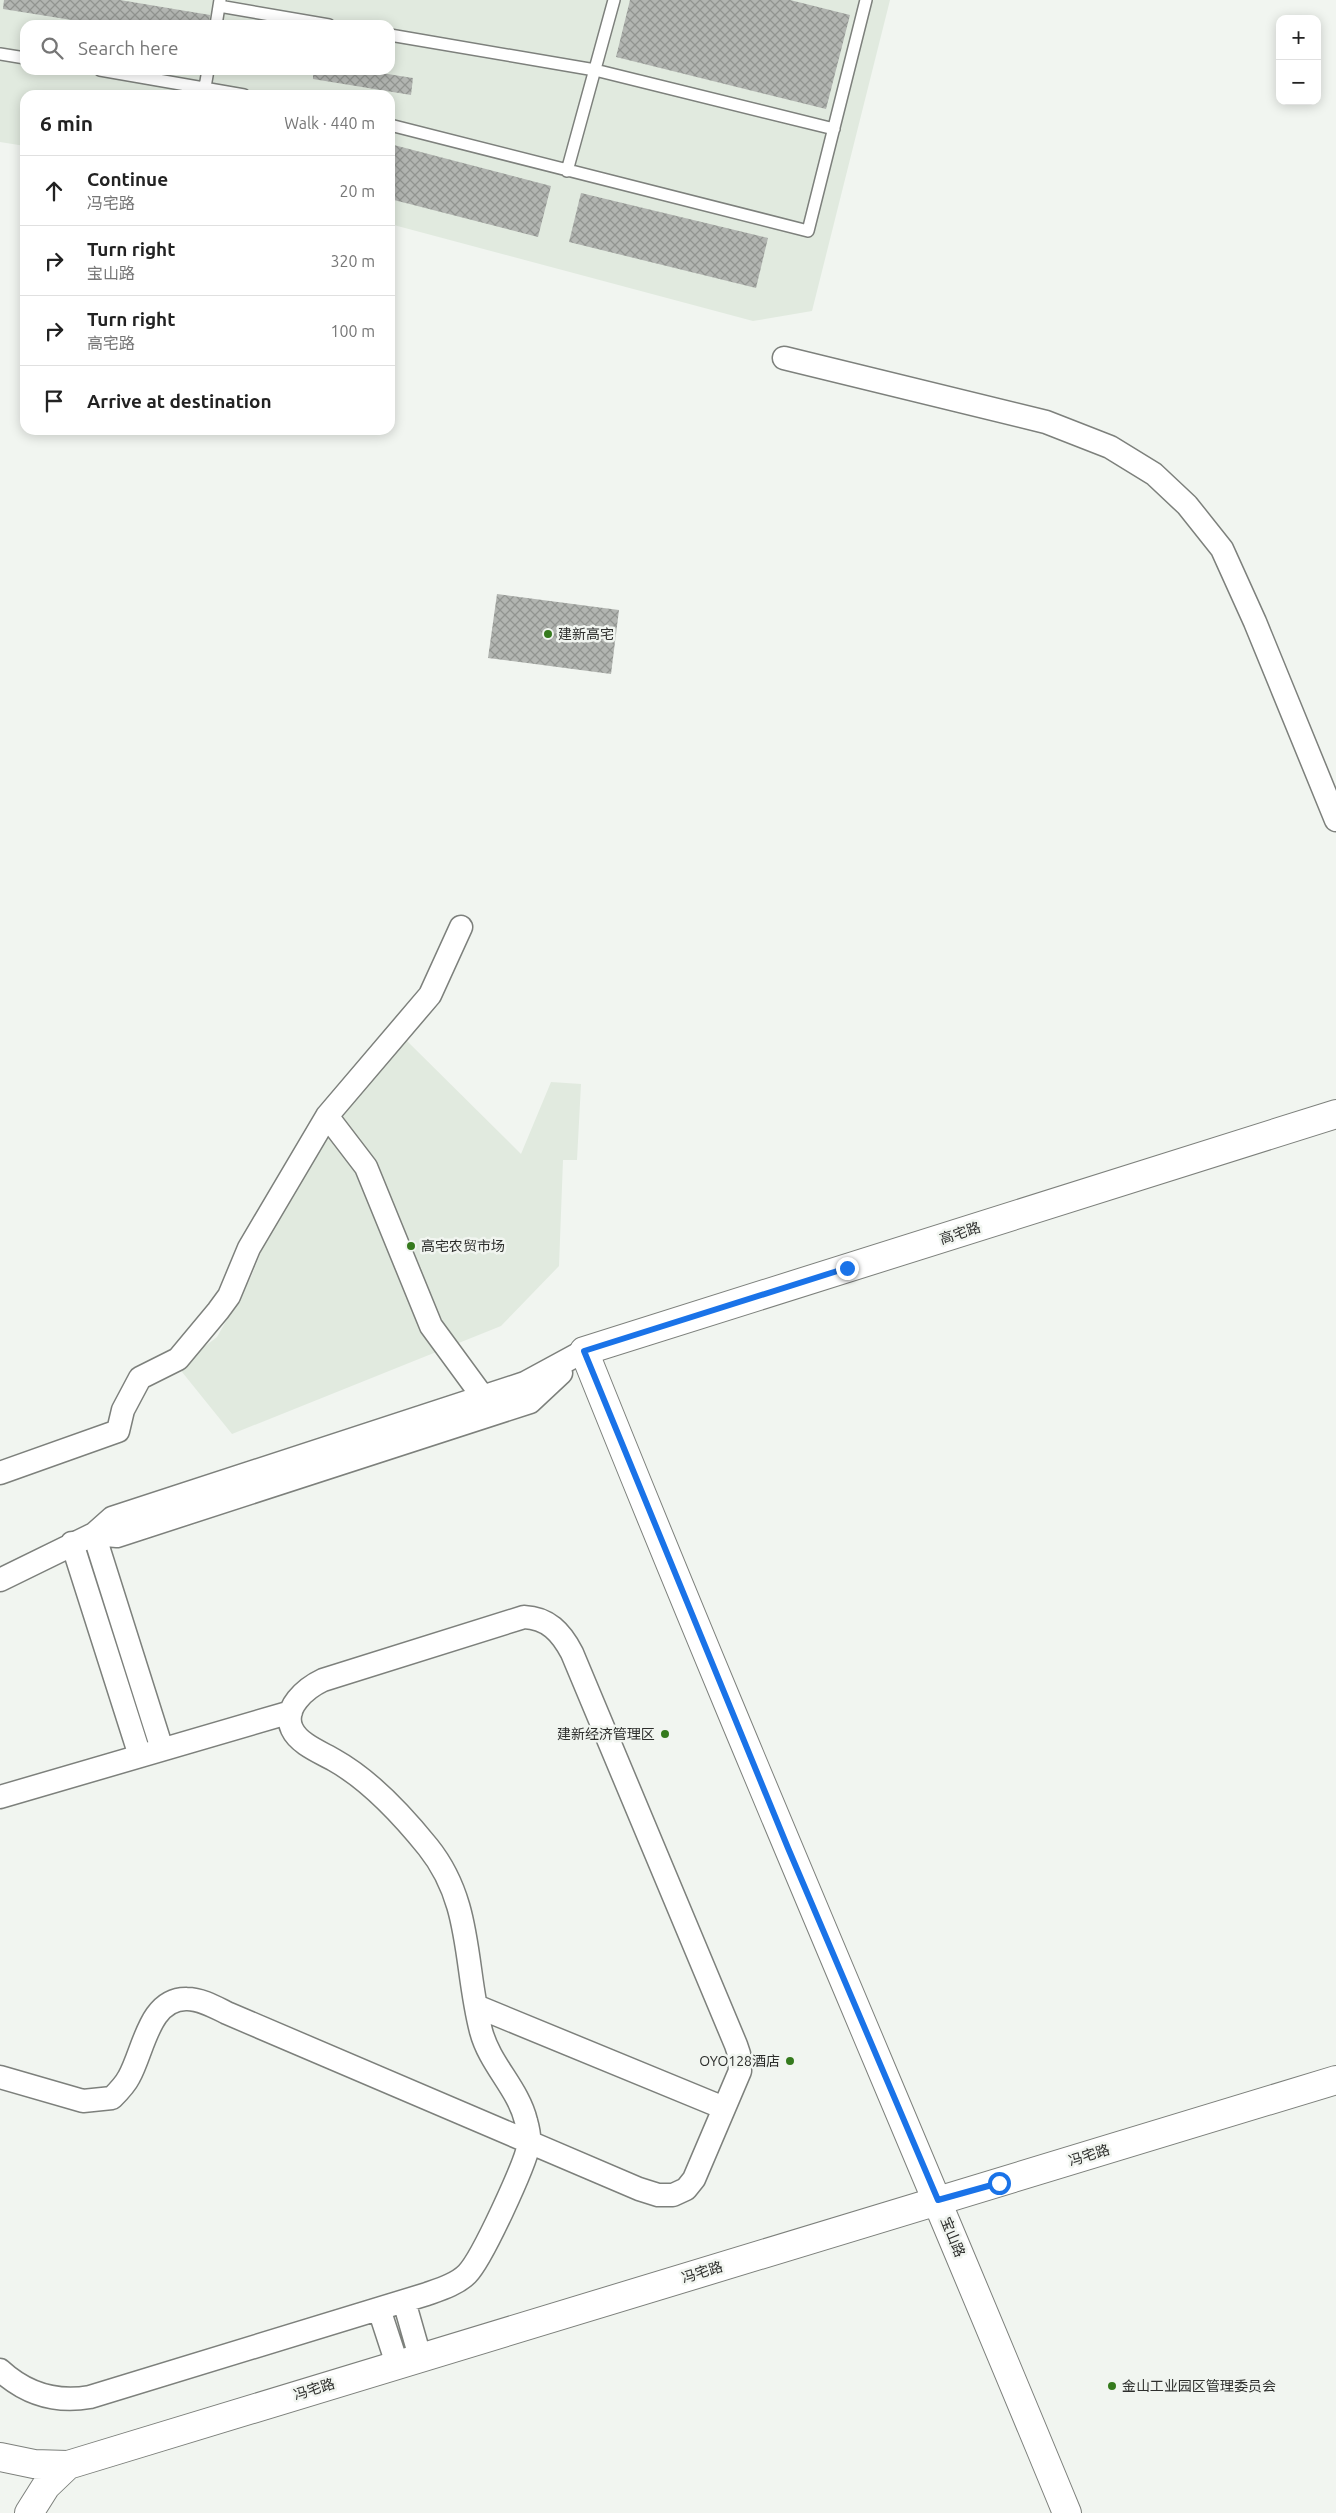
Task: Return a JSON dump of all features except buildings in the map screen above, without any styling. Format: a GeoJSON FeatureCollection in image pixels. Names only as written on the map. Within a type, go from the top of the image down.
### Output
{"type":"FeatureCollection","features":[{"type":"Feature","properties":{"kind":"street"},"geometry":{"type":"LineString","coordinates":[[784,358],[1046,422],[1110,447],[1160,479],[1212,534],[1231,566],[1336,820]]}},
{"type":"Feature","properties":{"kind":"street"},"geometry":{"type":"LineString","coordinates":[[0,1473],[118,1431],[123,1410],[140,1378],[178,1359],[218,1312],[229,1296],[249,1248],[327,1116],[430,995],[461,927]]}},
{"type":"Feature","properties":{"kind":"street","name":"高宅路"},"geometry":{"type":"LineString","coordinates":[[584,1351],[1336,1114]]}},
{"type":"Feature","properties":{"kind":"street"},"geometry":{"type":"LineString","coordinates":[[327,1116],[366,1167],[431,1326],[483,1397]]}},
{"type":"Feature","properties":{"kind":"street"},"geometry":{"type":"LineString","coordinates":[[0,1580],[72,1543],[94,1534],[112,1518],[524,1383],[584,1351]]}},
{"type":"Feature","properties":{"kind":"street"},"geometry":{"type":"LineString","coordinates":[[94,1534],[117,1536],[530,1402],[584,1351]]}},
{"type":"Feature","properties":{"kind":"street","name":"宝山路"},"geometry":{"type":"LineString","coordinates":[[584,1351],[788,1848],[938,2200],[1067,2513]]}},
{"type":"Feature","properties":{"kind":"street"},"geometry":{"type":"LineString","coordinates":[[94,1534],[162,1749]]}},
{"type":"Feature","properties":{"kind":"street"},"geometry":{"type":"LineString","coordinates":[[72,1543],[140,1756]]}},
{"type":"Feature","properties":{"kind":"street"},"geometry":{"type":"LineString","coordinates":[[0,2076],[83,2102],[112,2098],[129,2077],[157,2013],[166,2004],[176,2000],[189,1999],[227,2012],[529,2144],[644,2191],[658,2195],[673,2195],[686,2189],[694,2179],[740,2071],[739,2054],[572,1653],[558,1631],[543,1620],[534,1618],[511,1620],[323,1680],[305,1690],[290,1712],[291,1728],[305,1744],[358,1776],[408,1825],[442,1867],[452,1886],[460,1908],[476,2006],[487,2047],[522,2106],[529,2144],[486,2246],[474,2267],[458,2280],[404,2301],[90,2397],[70,2400],[39,2395],[18,2384],[0,2370]]}},
{"type":"Feature","properties":{"kind":"street"},"geometry":{"type":"LineString","coordinates":[[0,1797],[290,1712]]}},
{"type":"Feature","properties":{"kind":"street"},"geometry":{"type":"LineString","coordinates":[[476,2006],[724,2108]]}},
{"type":"Feature","properties":{"kind":"street","name":"冯宅路"},"geometry":{"type":"LineString","coordinates":[[68,2464],[1336,2080]]}},
{"type":"Feature","properties":{"kind":"street"},"geometry":{"type":"LineString","coordinates":[[404,2301],[409,2360]]}},
{"type":"Feature","properties":{"kind":"street"},"geometry":{"type":"LineString","coordinates":[[379,2309],[409,2360]]}},
{"type":"Feature","properties":{"kind":"street"},"geometry":{"type":"LineString","coordinates":[[0,2456],[34,2464],[68,2464]]}},
{"type":"Feature","properties":{"kind":"street"},"geometry":{"type":"LineString","coordinates":[[28,2513],[46,2486],[68,2464]]}},
{"type":"Feature","properties":{"kind":"lane"},"geometry":{"type":"LineString","coordinates":[[567,171],[614,0]]}},
{"type":"Feature","properties":{"kind":"lane"},"geometry":{"type":"LineString","coordinates":[[395,126],[808,231],[866,0]]}},
{"type":"Feature","properties":{"kind":"lane"},"geometry":{"type":"LineString","coordinates":[[217,20],[219,3],[304,20]]}},
{"type":"Feature","properties":{"kind":"lane"},"geometry":{"type":"LineString","coordinates":[[395,36],[595,70],[834,129]]}},
{"type":"Feature","properties":{"kind":"lane"},"geometry":{"type":"LineString","coordinates":[[0,54],[20,57]]}},
{"type":"Feature","properties":{"kind":"lane"},"geometry":{"type":"LineString","coordinates":[[131,75],[220,90]]}},
{"type":"Feature","properties":{"kind":"lane"},"geometry":{"type":"LineString","coordinates":[[205,87],[207,75]]}},
{"type":"Feature","properties":{"kind":"shaded area"},"geometry":{"type":"Polygon","coordinates":[[[0,0],[890,0],[812,311],[753,321],[395,225],[395,90],[20,90],[20,145],[0,142],[0,0]]]}},
{"type":"Feature","properties":{"kind":"shaded area","name":"高宅农贸市场"},"geometry":{"type":"Polygon","coordinates":[[[405,1039],[521,1154],[551,1082],[581,1084],[577,1160],[563,1160],[559,1266],[501,1326],[232,1434],[178,1367],[217,1337],[251,1277],[271,1227],[303,1162],[405,1039]]]}},
{"type":"Feature","properties":{"kind":"place","name":"建新高宅"},"geometry":{"type":"Point","coordinates":[548,634]}},
{"type":"Feature","properties":{"kind":"place","name":"高宅农贸市场"},"geometry":{"type":"Point","coordinates":[411,1246]}},
{"type":"Feature","properties":{"kind":"place","name":"建新经济管理区"},"geometry":{"type":"Point","coordinates":[665,1734]}},
{"type":"Feature","properties":{"kind":"place","name":"OYO128酒店"},"geometry":{"type":"Point","coordinates":[790,2061]}},
{"type":"Feature","properties":{"kind":"place","name":"金山工业园区管理委员会"},"geometry":{"type":"Point","coordinates":[1112,2386]}},
{"type":"Feature","properties":{"kind":"route"},"geometry":{"type":"LineString","coordinates":[[847,1268],[584,1351],[788,1848],[938,2200],[999,2183]]}}]}
